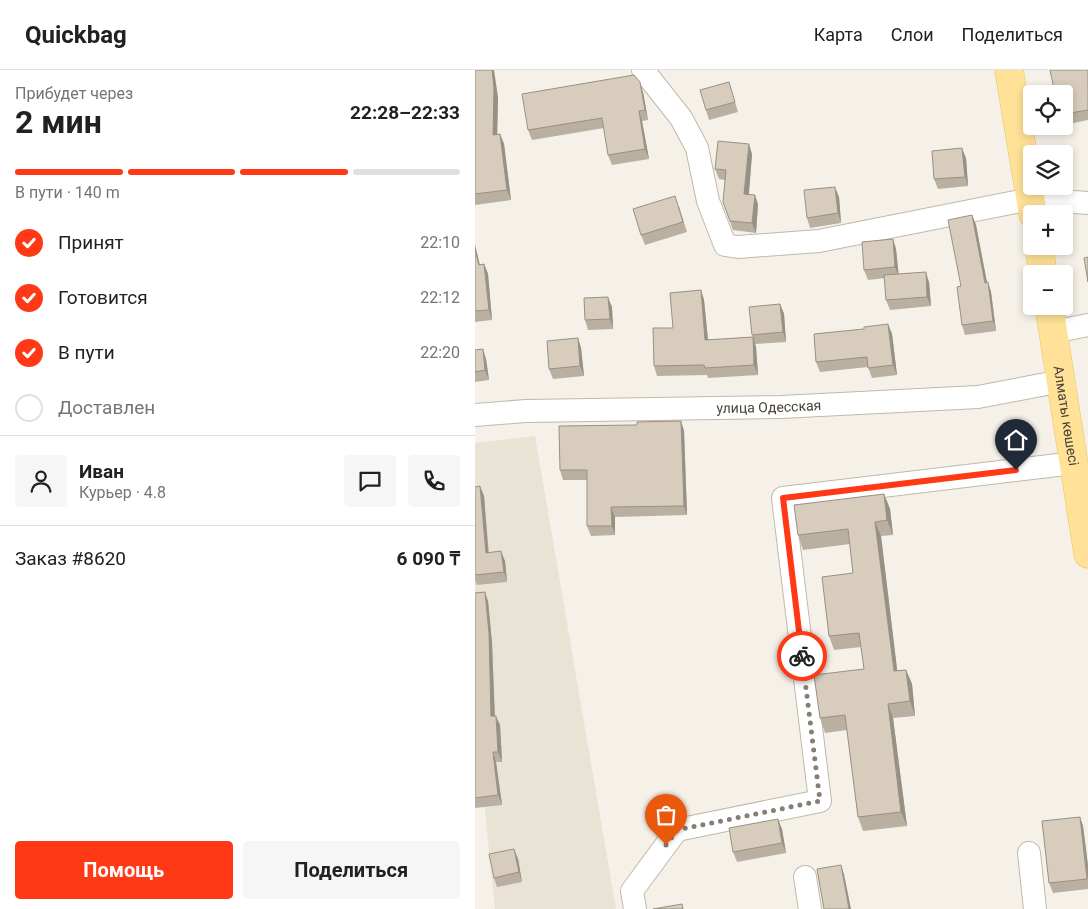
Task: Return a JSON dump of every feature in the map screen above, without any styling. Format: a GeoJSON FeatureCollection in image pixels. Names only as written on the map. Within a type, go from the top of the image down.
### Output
{"type":"FeatureCollection","features":[{"type":"Feature","properties":{"kind":"main road"},"geometry":{"type":"LineString","coordinates":[[1009,70],[1032,205]]}},
{"type":"Feature","properties":{"kind":"main road","name":"Алматы көшесі"},"geometry":{"type":"LineString","coordinates":[[1051,319],[1088,554]]}},
{"type":"Feature","properties":{"kind":"street"},"geometry":{"type":"LineString","coordinates":[[643,70],[681,118],[697,148],[708,201],[725,245],[739,247],[819,241],[1023,207]]}},
{"type":"Feature","properties":{"kind":"street"},"geometry":{"type":"LineString","coordinates":[[1051,205],[1088,203]]}},
{"type":"Feature","properties":{"kind":"street"},"geometry":{"type":"LineString","coordinates":[[1051,319],[1088,325]]}},
{"type":"Feature","properties":{"kind":"street","name":"улица Одесская"},"geometry":{"type":"LineString","coordinates":[[475,414],[526,411],[781,406],[979,397],[1062,382]]}},
{"type":"Feature","properties":{"kind":"street"},"geometry":{"type":"LineString","coordinates":[[635,909],[632,891],[677,830],[820,801],[783,498],[1074,463]]}},
{"type":"Feature","properties":{"kind":"street"},"geometry":{"type":"LineString","coordinates":[[1029,853],[1035,909]]}},
{"type":"Feature","properties":{"kind":"street"},"geometry":{"type":"LineString","coordinates":[[805,877],[810,909]]}},
{"type":"Feature","properties":{"kind":"shaded area"},"geometry":{"type":"Polygon","coordinates":[[[535,436],[616,909],[495,909],[475,714],[475,443],[535,436]]]}},
{"type":"Feature","properties":{"kind":"building"},"geometry":{"type":"Polygon","coordinates":[[[475,70],[492,70],[494,88],[493,135],[500,134],[507,190],[475,194],[475,70]]]}},
{"type":"Feature","properties":{"kind":"building"},"geometry":{"type":"Polygon","coordinates":[[[1050,70],[1088,70],[1088,110],[1073,112],[1073,85],[1053,85],[1050,70]]]}},
{"type":"Feature","properties":{"kind":"building"},"geometry":{"type":"Polygon","coordinates":[[[634,75],[640,82],[645,110],[639,111],[645,149],[608,155],[602,118],[528,130],[522,94],[634,75]]]}},
{"type":"Feature","properties":{"kind":"building"},"geometry":{"type":"Polygon","coordinates":[[[729,82],[735,102],[706,110],[700,90],[729,82]]]}},
{"type":"Feature","properties":{"kind":"building"},"geometry":{"type":"Polygon","coordinates":[[[718,141],[749,144],[744,194],[755,195],[752,223],[730,221],[723,202],[726,170],[715,169],[718,141]]]}},
{"type":"Feature","properties":{"kind":"building"},"geometry":{"type":"Polygon","coordinates":[[[962,148],[965,177],[934,179],[932,151],[962,148]]]}},
{"type":"Feature","properties":{"kind":"building"},"geometry":{"type":"Polygon","coordinates":[[[835,187],[838,213],[807,218],[804,190],[835,187]]]}},
{"type":"Feature","properties":{"kind":"building"},"geometry":{"type":"Polygon","coordinates":[[[675,196],[683,222],[641,235],[633,209],[675,196]]]}},
{"type":"Feature","properties":{"kind":"building"},"geometry":{"type":"Polygon","coordinates":[[[972,215],[985,283],[988,282],[993,321],[962,325],[957,287],[961,286],[948,220],[972,215]]]}},
{"type":"Feature","properties":{"kind":"building"},"geometry":{"type":"Polygon","coordinates":[[[893,239],[895,267],[864,270],[862,242],[893,239]]]}},
{"type":"Feature","properties":{"kind":"building"},"geometry":{"type":"Polygon","coordinates":[[[475,250],[479,265],[484,264],[489,310],[475,311],[475,250]]]}},
{"type":"Feature","properties":{"kind":"building"},"geometry":{"type":"Polygon","coordinates":[[[1088,257],[1088,282],[1084,258],[1088,257]]]}},
{"type":"Feature","properties":{"kind":"building"},"geometry":{"type":"Polygon","coordinates":[[[926,272],[927,297],[886,300],[884,275],[926,272]]]}},
{"type":"Feature","properties":{"kind":"building"},"geometry":{"type":"Polygon","coordinates":[[[701,290],[705,340],[753,337],[754,365],[705,368],[704,365],[654,366],[653,328],[673,328],[670,293],[701,290]]]}},
{"type":"Feature","properties":{"kind":"building"},"geometry":{"type":"Polygon","coordinates":[[[608,297],[610,319],[585,320],[584,298],[608,297]]]}},
{"type":"Feature","properties":{"kind":"building"},"geometry":{"type":"Polygon","coordinates":[[[780,304],[783,332],[752,335],[749,307],[780,304]]]}},
{"type":"Feature","properties":{"kind":"building"},"geometry":{"type":"Polygon","coordinates":[[[888,324],[893,365],[868,368],[867,357],[816,362],[814,334],[864,329],[864,327],[888,324]]]}},
{"type":"Feature","properties":{"kind":"building"},"geometry":{"type":"Polygon","coordinates":[[[578,338],[580,366],[549,369],[547,341],[578,338]]]}},
{"type":"Feature","properties":{"kind":"building"},"geometry":{"type":"Polygon","coordinates":[[[483,349],[485,370],[475,372],[475,350],[483,349]]]}},
{"type":"Feature","properties":{"kind":"building"},"geometry":{"type":"Polygon","coordinates":[[[681,421],[684,506],[611,507],[612,526],[587,526],[587,470],[560,470],[559,426],[637,425],[637,422],[681,421]]]}},
{"type":"Feature","properties":{"kind":"building"},"geometry":{"type":"Polygon","coordinates":[[[480,486],[486,553],[501,551],[504,572],[475,575],[475,487],[480,486]]]}},
{"type":"Feature","properties":{"kind":"building"},"geometry":{"type":"Polygon","coordinates":[[[884,494],[887,520],[875,522],[894,671],[906,670],[910,701],[888,704],[901,812],[858,817],[845,715],[820,718],[814,675],[864,669],[859,633],[829,636],[822,577],[853,573],[848,529],[798,535],[794,505],[884,494]]]}},
{"type":"Feature","properties":{"kind":"building"},"geometry":{"type":"Polygon","coordinates":[[[485,592],[489,633],[491,716],[496,716],[498,752],[493,752],[498,795],[475,798],[475,593],[485,592]]]}},
{"type":"Feature","properties":{"kind":"building"},"geometry":{"type":"Polygon","coordinates":[[[1080,817],[1087,879],[1049,883],[1042,821],[1080,817]]]}},
{"type":"Feature","properties":{"kind":"building"},"geometry":{"type":"Polygon","coordinates":[[[778,819],[782,843],[733,852],[729,828],[778,819]]]}},
{"type":"Feature","properties":{"kind":"building"},"geometry":{"type":"Polygon","coordinates":[[[514,849],[519,872],[494,878],[489,854],[514,849]]]}},
{"type":"Feature","properties":{"kind":"building"},"geometry":{"type":"Polygon","coordinates":[[[841,865],[849,909],[824,909],[817,869],[841,865]]]}},
{"type":"Feature","properties":{"kind":"building"},"geometry":{"type":"Polygon","coordinates":[[[682,904],[683,909],[653,909],[682,904]]]}},
{"type":"Feature","properties":{"kind":"way so far"},"geometry":{"type":"LineString","coordinates":[[666,845],[677,830],[820,801],[802,656]]}},
{"type":"Feature","properties":{"kind":"route"},"geometry":{"type":"LineString","coordinates":[[802,656],[783,498],[1016,470]]}}]}
